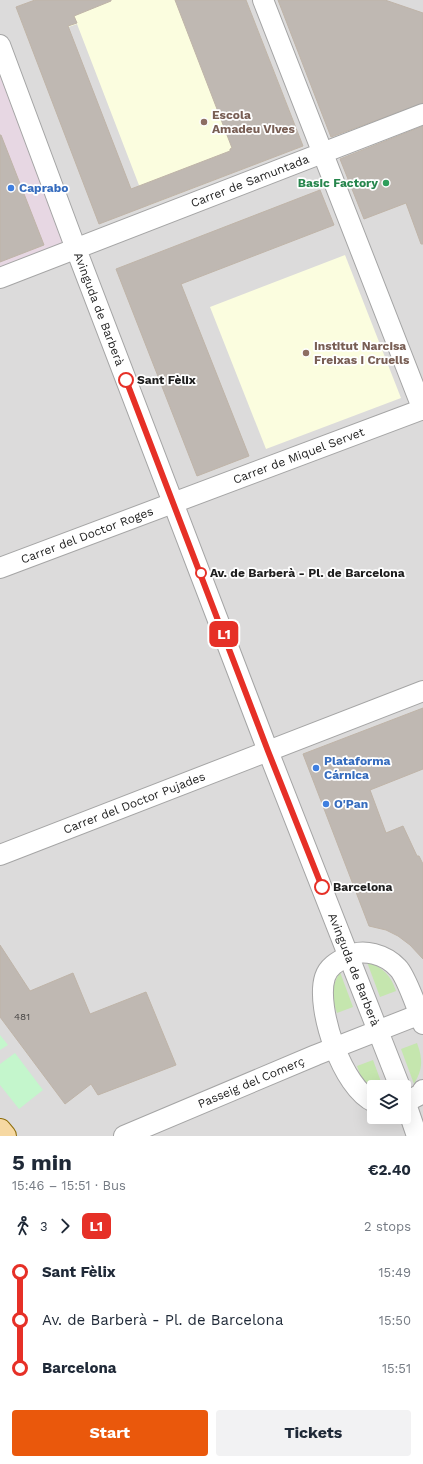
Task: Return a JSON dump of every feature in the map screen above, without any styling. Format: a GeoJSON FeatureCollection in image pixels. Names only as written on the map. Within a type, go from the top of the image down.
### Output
{"type":"FeatureCollection","features":[{"type":"Feature","properties":{"kind":"main road"},"geometry":{"type":"LineString","coordinates":[[0,1130],[4,1136]]}},
{"type":"Feature","properties":{"kind":"street"},"geometry":{"type":"LineString","coordinates":[[263,0],[423,410]]}},
{"type":"Feature","properties":{"kind":"street","name":"Avinguda de Barberà"},"geometry":{"type":"LineString","coordinates":[[0,45],[76,249],[268,751],[396,1080]]}},
{"type":"Feature","properties":{"kind":"street","name":"Carrer de Samuntada"},"geometry":{"type":"LineString","coordinates":[[0,278],[423,114]]}},
{"type":"Feature","properties":{"kind":"street","name":"Carrer de Miquel Servet"},"geometry":{"type":"LineString","coordinates":[[174,503],[423,410]]}},
{"type":"Feature","properties":{"kind":"street","name":"Carrer del Doctor Roges"},"geometry":{"type":"LineString","coordinates":[[0,568],[174,503]]}},
{"type":"Feature","properties":{"kind":"street","name":"Carrer del Doctor Pujades"},"geometry":{"type":"LineString","coordinates":[[0,855],[423,691]]}},
{"type":"Feature","properties":{"kind":"street"},"geometry":{"type":"LineString","coordinates":[[367,1097],[357,1088],[334,1047],[328,1030],[322,990],[325,976],[333,964],[348,955],[367,952],[386,957],[400,969],[422,1017]]}},
{"type":"Feature","properties":{"kind":"street","name":"Passeig del Comerç"},"geometry":{"type":"LineString","coordinates":[[124,1136],[334,1047],[378,1030],[422,1017]]}},
{"type":"Feature","properties":{"kind":"street"},"geometry":{"type":"LineString","coordinates":[[411,1096],[421,1094],[423,1090]]}},
{"type":"Feature","properties":{"kind":"street","name":"Avinguda de Barberà"},"geometry":{"type":"LineString","coordinates":[[411,1118],[418,1136]]}},
{"type":"Feature","properties":{"kind":"shaded area"},"geometry":{"type":"Polygon","coordinates":[[[0,0],[423,0],[423,1136],[0,1136],[0,0]]]}},
{"type":"Feature","properties":{"kind":"shaded area","name":"Escola Amadeu Vives"},"geometry":{"type":"Polygon","coordinates":[[[35,0],[246,0],[303,146],[147,206],[77,24],[29,41],[16,7],[35,0]]]}},
{"type":"Feature","properties":{"kind":"shaded area"},"geometry":{"type":"Polygon","coordinates":[[[0,73],[68,245],[0,271],[0,73]]]}},
{"type":"Feature","properties":{"kind":"shaded area","name":"Institut Narcisa Freixas i Cruells"},"geometry":{"type":"Polygon","coordinates":[[[345,255],[401,398],[266,449],[210,307],[345,255]]]}},
{"type":"Feature","properties":{"kind":"green space"},"geometry":{"type":"Polygon","coordinates":[[[367,962],[382,969],[386,973],[392,981],[396,991],[380,997],[367,962]]]}},
{"type":"Feature","properties":{"kind":"green space"},"geometry":{"type":"Polygon","coordinates":[[[340,972],[353,1007],[337,1013],[333,992],[335,982],[340,972]]]}},
{"type":"Feature","properties":{"kind":"green space"},"geometry":{"type":"Polygon","coordinates":[[[0,1035],[8,1045],[0,1050],[0,1035]]]}},
{"type":"Feature","properties":{"kind":"green space"},"geometry":{"type":"Polygon","coordinates":[[[417,1043],[421,1064],[419,1074],[414,1084],[401,1049],[417,1043]]]}},
{"type":"Feature","properties":{"kind":"green space"},"geometry":{"type":"Polygon","coordinates":[[[15,1053],[43,1090],[19,1109],[0,1085],[0,1064],[15,1053]]]}},
{"type":"Feature","properties":{"kind":"green space"},"geometry":{"type":"Polygon","coordinates":[[[373,1060],[380,1080],[367,1080],[367,1083],[361,1077],[357,1066],[373,1060]]]}},
{"type":"Feature","properties":{"kind":"building"},"geometry":{"type":"Polygon","coordinates":[[[35,0],[111,0],[74,16],[77,23],[68,26],[131,189],[230,151],[232,148],[175,0],[246,0],[303,146],[99,224],[16,7],[35,0]]]}},
{"type":"Feature","properties":{"kind":"building"},"geometry":{"type":"Polygon","coordinates":[[[278,0],[385,0],[423,13],[423,103],[331,137],[278,0]]]}},
{"type":"Feature","properties":{"kind":"building","name":"Basic Factory"},"geometry":{"type":"Polygon","coordinates":[[[423,126],[423,244],[421,244],[406,203],[364,219],[340,159],[423,126]]]}},
{"type":"Feature","properties":{"kind":"building","name":"Caprabo"},"geometry":{"type":"Polygon","coordinates":[[[0,135],[44,245],[0,262],[0,135]]]}},
{"type":"Feature","properties":{"kind":"building"},"geometry":{"type":"Polygon","coordinates":[[[320,190],[334,225],[181,284],[249,456],[197,476],[116,269],[320,190]]]}},
{"type":"Feature","properties":{"kind":"building"},"geometry":{"type":"Polygon","coordinates":[[[423,708],[423,769],[370,790],[386,833],[403,826],[417,856],[419,856],[423,864],[423,959],[410,945],[398,936],[386,930],[369,926],[303,754],[423,708]]]}},
{"type":"Feature","properties":{"kind":"building"},"geometry":{"type":"Polygon","coordinates":[[[0,945],[30,991],[73,973],[90,1014],[146,992],[176,1065],[98,1095],[91,1084],[65,1104],[0,1017],[0,945]]]}},
{"type":"Feature","properties":{"kind":"bus line","name":"L1"},"geometry":{"type":"LineString","coordinates":[[126,380],[268,751],[322,887]]}},
{"type":"Feature","properties":{"kind":"place","name":"Escola Amadeu Vives"},"geometry":{"type":"Point","coordinates":[204,122]}},
{"type":"Feature","properties":{"kind":"place","name":"Basic Factory"},"geometry":{"type":"Point","coordinates":[386,183]}},
{"type":"Feature","properties":{"kind":"place","name":"Caprabo"},"geometry":{"type":"Point","coordinates":[11,188]}},
{"type":"Feature","properties":{"kind":"place","name":"Institut Narcisa Freixas i Cruells"},"geometry":{"type":"Point","coordinates":[306,353]}},
{"type":"Feature","properties":{"kind":"place","name":"Sant Fèlix"},"geometry":{"type":"Point","coordinates":[126,380]}},
{"type":"Feature","properties":{"kind":"place","name":"Av. de Barberà - Pl. de Barcelona"},"geometry":{"type":"Point","coordinates":[201,573]}},
{"type":"Feature","properties":{"kind":"place","name":"Plataforma Cárnica"},"geometry":{"type":"Point","coordinates":[316,768]}},
{"type":"Feature","properties":{"kind":"place","name":"O'Pan"},"geometry":{"type":"Point","coordinates":[326,804]}},
{"type":"Feature","properties":{"kind":"place","name":"Barcelona"},"geometry":{"type":"Point","coordinates":[322,887]}}]}
